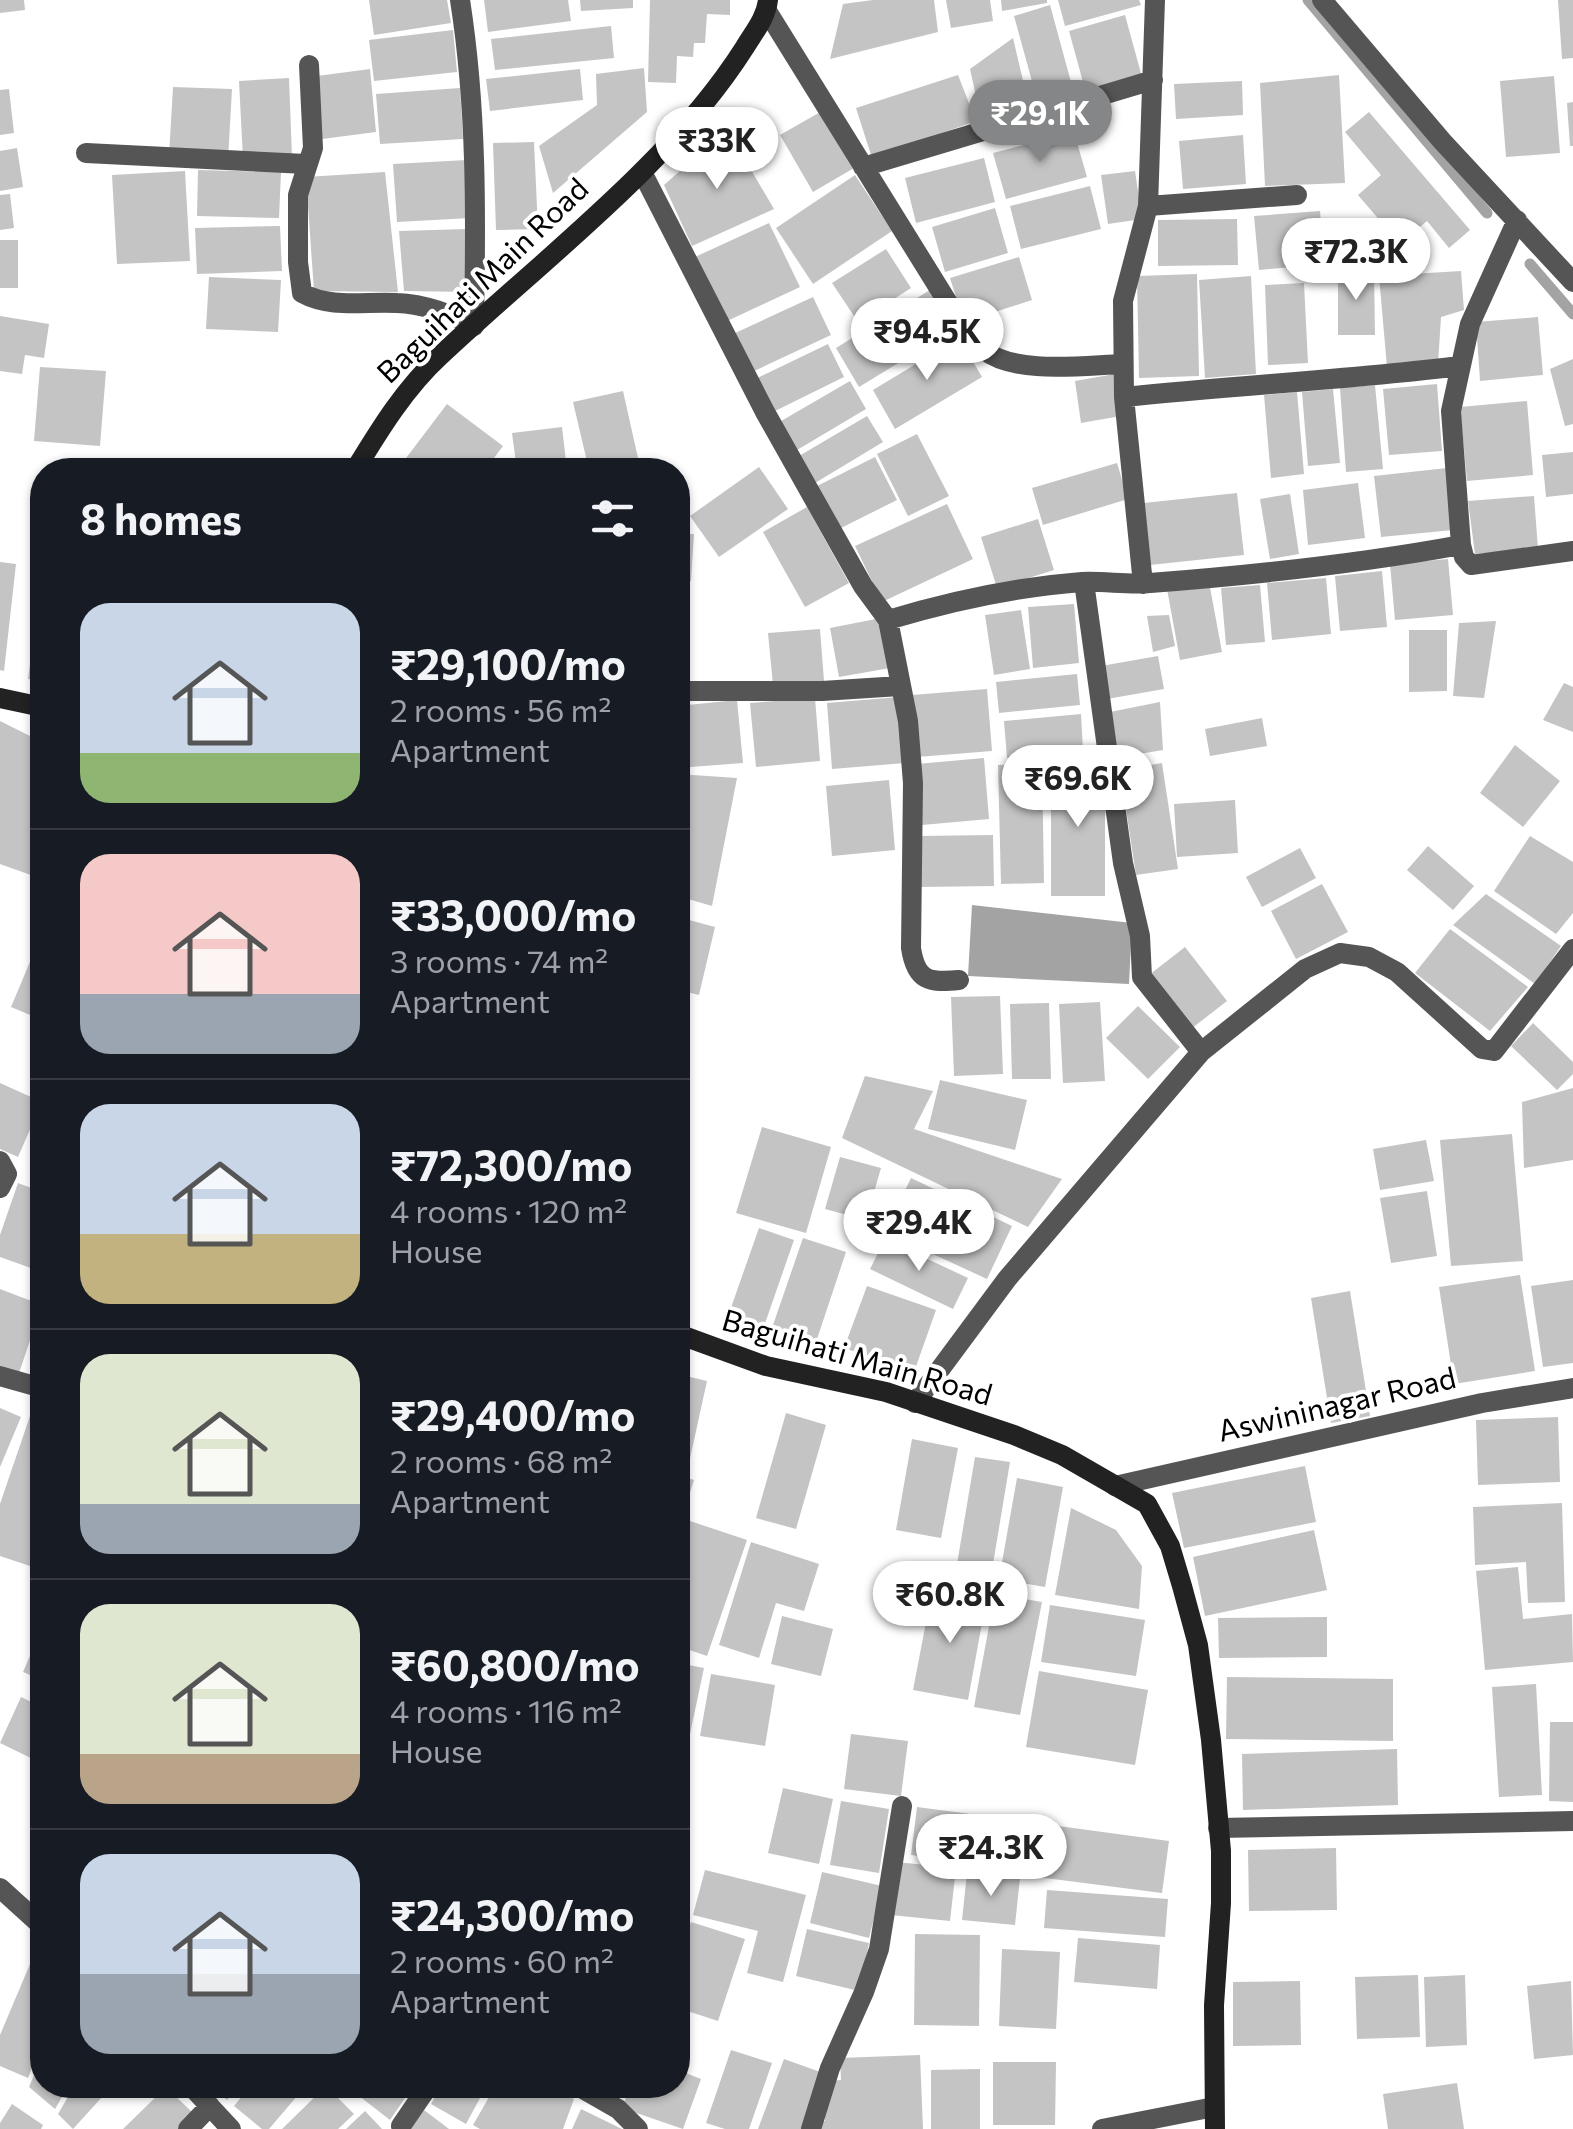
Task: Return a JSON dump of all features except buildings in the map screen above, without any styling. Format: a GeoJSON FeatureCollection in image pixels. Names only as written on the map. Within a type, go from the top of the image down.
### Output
{"type":"FeatureCollection","features":[{"type":"Feature","properties":{"kind":"street"},"geometry":{"type":"LineString","coordinates":[[309,65],[313,148],[298,195],[302,293],[316,301],[402,303],[441,310],[474,326],[476,211],[470,64],[460,0]]}},
{"type":"Feature","properties":{"kind":"street"},"geometry":{"type":"LineString","coordinates":[[1143,584],[1124,397],[1123,301],[1148,206],[1156,0]]}},
{"type":"Feature","properties":{"kind":"street"},"geometry":{"type":"LineString","coordinates":[[1322,0],[1442,142],[1571,276]]}},
{"type":"Feature","properties":{"kind":"street"},"geometry":{"type":"LineString","coordinates":[[768,6],[963,327],[986,352],[1010,362],[1053,366],[1123,364]]}},
{"type":"Feature","properties":{"kind":"street","name":"Baguihati Main Road"},"geometry":{"type":"LineString","coordinates":[[363,458],[398,402],[439,356],[642,172],[734,64],[768,6]]}},
{"type":"Feature","properties":{"kind":"street"},"geometry":{"type":"LineString","coordinates":[[864,167],[1153,80]]}},
{"type":"Feature","properties":{"kind":"street"},"geometry":{"type":"LineString","coordinates":[[86,152],[306,164]]}},
{"type":"Feature","properties":{"kind":"street"},"geometry":{"type":"LineString","coordinates":[[642,172],[764,412],[863,586],[888,620],[908,721],[913,965],[922,976],[937,982],[959,980]]}},
{"type":"Feature","properties":{"kind":"street"},"geometry":{"type":"LineString","coordinates":[[1148,206],[1297,195]]}},
{"type":"Feature","properties":{"kind":"street"},"geometry":{"type":"LineString","coordinates":[[1517,220],[1470,324],[1451,410],[1460,544],[1471,565],[1573,552]]}},
{"type":"Feature","properties":{"kind":"street"},"geometry":{"type":"LineString","coordinates":[[1124,397],[1460,366]]}},
{"type":"Feature","properties":{"kind":"street"},"geometry":{"type":"LineString","coordinates":[[888,620],[954,601],[1084,582],[1143,584],[1387,558],[1460,544]]}},
{"type":"Feature","properties":{"kind":"street"},"geometry":{"type":"LineString","coordinates":[[1084,582],[1123,863],[1140,936],[1142,977],[1201,1052]]}},
{"type":"Feature","properties":{"kind":"street"},"geometry":{"type":"LineString","coordinates":[[690,691],[822,691],[900,686]]}},
{"type":"Feature","properties":{"kind":"street"},"geometry":{"type":"LineString","coordinates":[[0,698],[30,704]]}},
{"type":"Feature","properties":{"kind":"street"},"geometry":{"type":"LineString","coordinates":[[915,1403],[1006,1279],[1201,1052],[1305,970],[1340,954],[1369,957],[1397,972],[1482,1049],[1494,1051],[1573,949]]}},
{"type":"Feature","properties":{"kind":"street"},"geometry":{"type":"LineString","coordinates":[[0,1160],[7,1174],[0,1188]]}},
{"type":"Feature","properties":{"kind":"street","name":"Baguihati Main Road"},"geometry":{"type":"LineString","coordinates":[[690,1338],[766,1366],[886,1392],[1014,1435],[1062,1456],[1147,1504],[1170,1546],[1198,1645],[1212,1740],[1221,1903],[1214,2005],[1214,2129]]}},
{"type":"Feature","properties":{"kind":"street"},"geometry":{"type":"LineString","coordinates":[[0,1376],[30,1385]]}},
{"type":"Feature","properties":{"kind":"street","name":"Aswininagar Road"},"geometry":{"type":"LineString","coordinates":[[1115,1486],[1482,1403],[1573,1388]]}},
{"type":"Feature","properties":{"kind":"street"},"geometry":{"type":"LineString","coordinates":[[812,2129],[830,2068],[879,1949],[902,1806]]}},
{"type":"Feature","properties":{"kind":"street"},"geometry":{"type":"LineString","coordinates":[[1218,1828],[1573,1821]]}},
{"type":"Feature","properties":{"kind":"street"},"geometry":{"type":"LineString","coordinates":[[0,1888],[30,1915]]}},
{"type":"Feature","properties":{"kind":"street"},"geometry":{"type":"LineString","coordinates":[[202,2098],[230,2129]]}},
{"type":"Feature","properties":{"kind":"street"},"geometry":{"type":"LineString","coordinates":[[401,2126],[421,2098]]}},
{"type":"Feature","properties":{"kind":"street"},"geometry":{"type":"LineString","coordinates":[[599,2098],[618,2109],[638,2129]]}},
{"type":"Feature","properties":{"kind":"street"},"geometry":{"type":"LineString","coordinates":[[188,2129],[210,2106]]}},
{"type":"Feature","properties":{"kind":"street"},"geometry":{"type":"LineString","coordinates":[[1102,2129],[1214,2107]]}},
{"type":"Feature","properties":{"kind":"shaded area"},"geometry":{"type":"Polygon","coordinates":[[[972,905],[1132,923],[1129,984],[968,976],[972,905]]]}},
{"type":"Feature","properties":{"kind":"waterway"},"geometry":{"type":"LineString","coordinates":[[1308,0],[1487,213]]}},
{"type":"Feature","properties":{"kind":"waterway"},"geometry":{"type":"LineString","coordinates":[[1530,264],[1573,314]]}}]}
